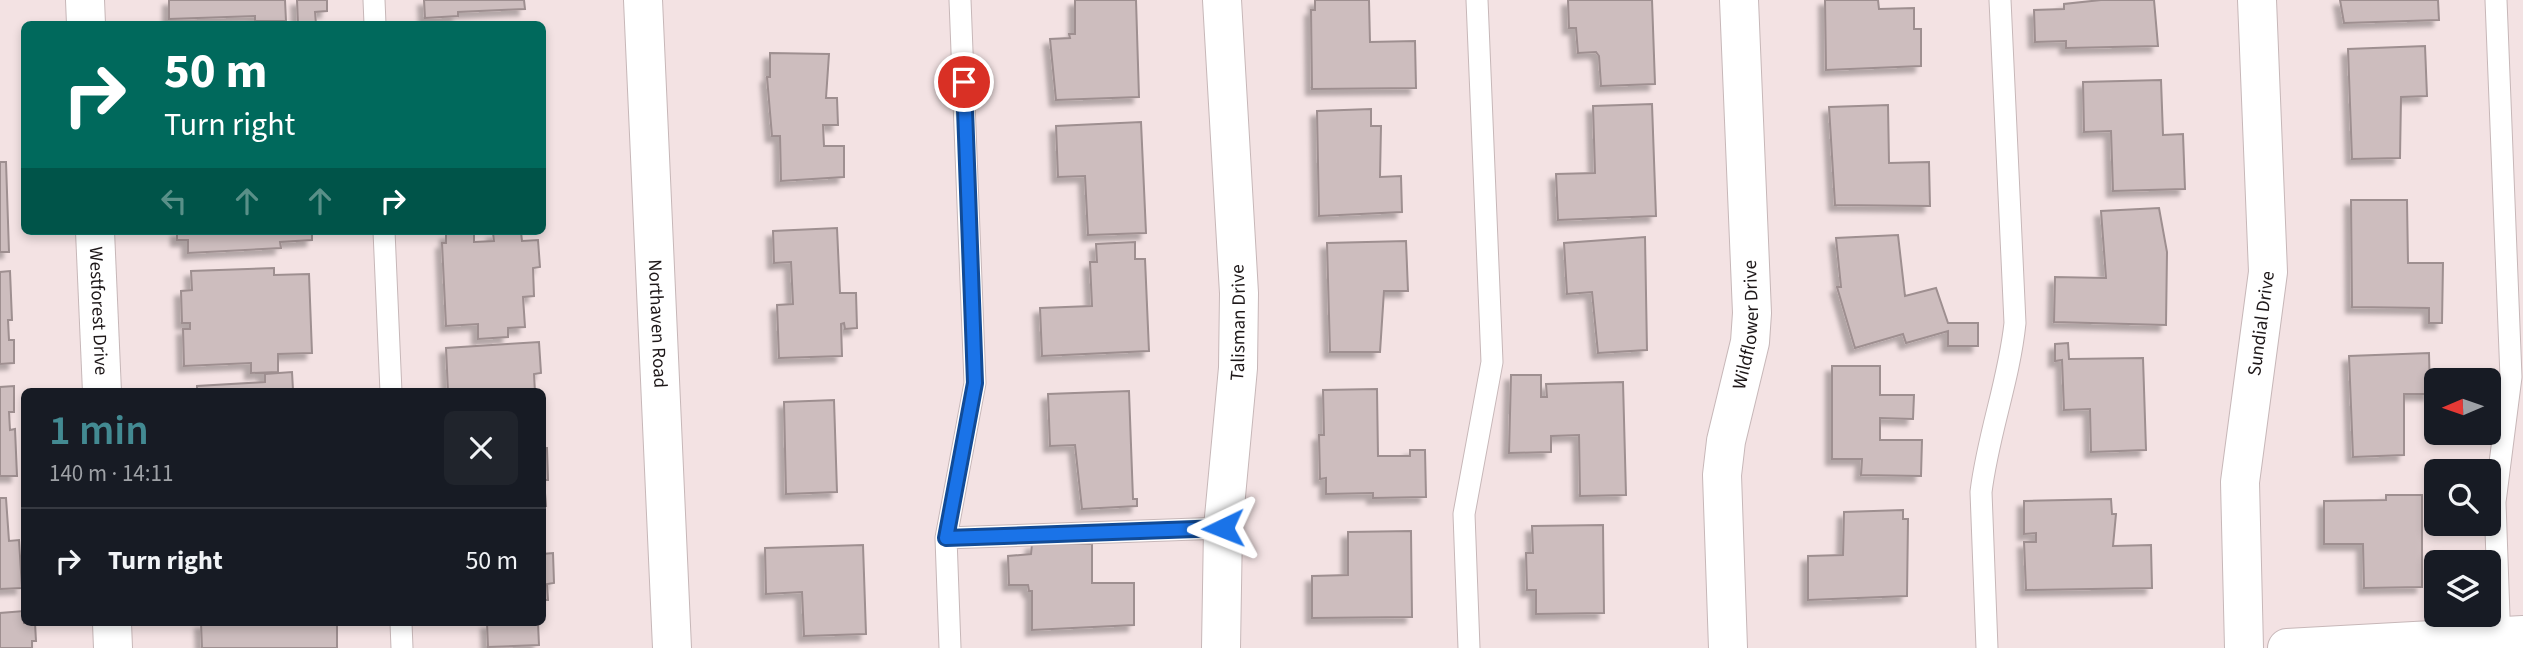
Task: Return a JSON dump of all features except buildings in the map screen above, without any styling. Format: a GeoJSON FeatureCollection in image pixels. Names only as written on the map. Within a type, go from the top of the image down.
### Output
{"type":"FeatureCollection","features":[{"type":"Feature","properties":{"kind":"street"},"geometry":{"type":"LineString","coordinates":[[85,0],[86,21]]}},
{"type":"Feature","properties":{"kind":"street","name":"Northaven Road"},"geometry":{"type":"LineString","coordinates":[[642,0],[672,648]]}},
{"type":"Feature","properties":{"kind":"street","name":"Talisman Drive"},"geometry":{"type":"LineString","coordinates":[[1221,648],[1223,528],[1238,368],[1239,293],[1222,0]]}},
{"type":"Feature","properties":{"kind":"street","name":"Wildflower Drive"},"geometry":{"type":"LineString","coordinates":[[1728,648],[1722,475],[1726,441],[1751,342],[1752,313],[1739,0]]}},
{"type":"Feature","properties":{"kind":"street","name":"Sundial Drive"},"geometry":{"type":"LineString","coordinates":[[2245,648],[2240,482],[2268,272],[2256,0]]}},
{"type":"Feature","properties":{"kind":"street","name":"Westforest Drive"},"geometry":{"type":"LineString","coordinates":[[95,235],[102,388]]}},
{"type":"Feature","properties":{"kind":"street"},"geometry":{"type":"LineString","coordinates":[[112,626],[113,648]]}},
{"type":"Feature","properties":{"kind":"street"},"geometry":{"type":"LineString","coordinates":[[2287,648],[2508,639]]}},
{"type":"Feature","properties":{"kind":"lane"},"geometry":{"type":"LineString","coordinates":[[374,0],[375,21]]}},
{"type":"Feature","properties":{"kind":"lane"},"geometry":{"type":"LineString","coordinates":[[950,648],[946,538],[975,383],[960,0]]}},
{"type":"Feature","properties":{"kind":"lane"},"geometry":{"type":"LineString","coordinates":[[1469,648],[1464,514],[1492,362],[1477,0]]}},
{"type":"Feature","properties":{"kind":"lane"},"geometry":{"type":"LineString","coordinates":[[1987,648],[1981,492],[1984,466],[2011,366],[2015,323],[2000,0]]}},
{"type":"Feature","properties":{"kind":"lane"},"geometry":{"type":"LineString","coordinates":[[2496,0],[2511,377],[2495,502],[2508,639]]}},
{"type":"Feature","properties":{"kind":"lane"},"geometry":{"type":"LineString","coordinates":[[384,235],[391,388]]}},
{"type":"Feature","properties":{"kind":"lane"},"geometry":{"type":"LineString","coordinates":[[946,538],[1223,528]]}},
{"type":"Feature","properties":{"kind":"lane"},"geometry":{"type":"LineString","coordinates":[[401,626],[402,648]]}},
{"type":"Feature","properties":{"kind":"route"},"geometry":{"type":"LineString","coordinates":[[964,82],[975,383],[946,538],[1223,528]]}}]}
